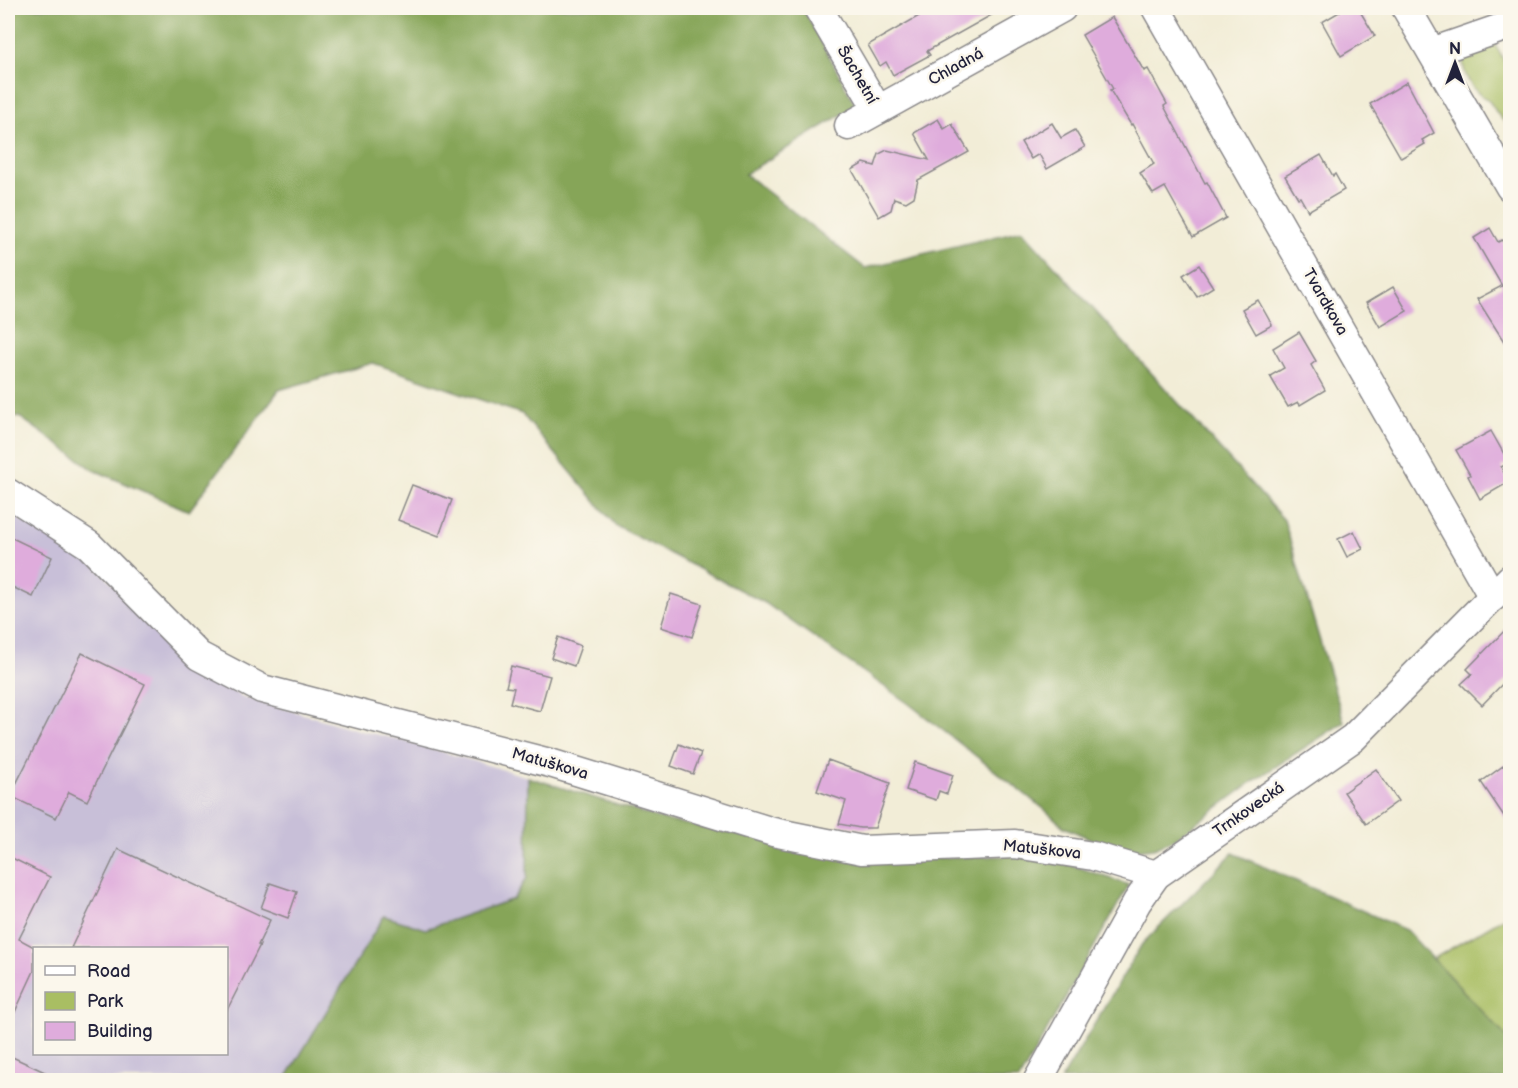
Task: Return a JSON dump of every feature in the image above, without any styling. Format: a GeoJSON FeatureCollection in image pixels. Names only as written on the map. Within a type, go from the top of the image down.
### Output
{"type":"FeatureCollection","features":[{"type":"Feature","properties":{"kind":"street","name":"Šachetní"},"geometry":{"type":"LineString","coordinates":[[818,8],[878,110]]}},
{"type":"Feature","properties":{"kind":"street","name":"Chladná"},"geometry":{"type":"LineString","coordinates":[[849,126],[1062,8]]}},
{"type":"Feature","properties":{"kind":"street","name":"Tvardkova"},"geometry":{"type":"LineString","coordinates":[[1156,8],[1502,588]]}},
{"type":"Feature","properties":{"kind":"street"},"geometry":{"type":"LineString","coordinates":[[1406,8],[1510,187]]}},
{"type":"Feature","properties":{"kind":"street"},"geometry":{"type":"LineString","coordinates":[[1432,52],[1510,25]]}},
{"type":"Feature","properties":{"kind":"street","name":"Matuškova"},"geometry":{"type":"LineString","coordinates":[[8,493],[89,545],[199,656],[262,689],[550,763],[773,832],[862,850],[1015,844],[1093,855],[1156,875]]}},
{"type":"Feature","properties":{"kind":"street","name":"Trnkovecká"},"geometry":{"type":"LineString","coordinates":[[1038,1080],[1137,902],[1156,875],[1353,738],[1502,588]]}},
{"type":"Feature","properties":{"kind":"shaded area"},"geometry":{"type":"Polygon","coordinates":[[[8,514],[78,548],[199,673],[241,696],[528,777],[527,878],[513,899],[426,929],[384,916],[285,1080],[8,1080],[8,514]]]}},
{"type":"Feature","properties":{"kind":"green space"},"geometry":{"type":"Polygon","coordinates":[[[8,8],[803,8],[856,106],[745,174],[865,268],[1022,230],[1284,520],[1344,722],[1255,780],[1173,840],[1154,848],[1135,850],[1114,847],[1064,827],[909,704],[765,603],[616,526],[522,414],[373,363],[279,390],[189,511],[94,470],[21,418],[8,414],[8,8]]]}},
{"type":"Feature","properties":{"kind":"green space"},"geometry":{"type":"Polygon","coordinates":[[[1493,41],[1510,72],[1510,123],[1502,120],[1487,99],[1475,90],[1464,71],[1463,54],[1493,41]]]}},
{"type":"Feature","properties":{"kind":"green space"},"geometry":{"type":"Polygon","coordinates":[[[528,777],[665,820],[860,859],[1012,856],[1072,865],[1129,885],[1019,1080],[285,1080],[384,916],[426,929],[513,899],[527,878],[528,777]]]}},
{"type":"Feature","properties":{"kind":"green space"},"geometry":{"type":"Polygon","coordinates":[[[1233,853],[1406,930],[1510,1041],[1510,1080],[1061,1080],[1142,944],[1233,853]]]}},
{"type":"Feature","properties":{"kind":"green space"},"geometry":{"type":"Polygon","coordinates":[[[1510,914],[1510,1041],[1433,959],[1510,914]]]}},
{"type":"Feature","properties":{"kind":"building"},"geometry":{"type":"Polygon","coordinates":[[[933,8],[1004,8],[927,51],[930,55],[893,75],[886,62],[880,66],[868,45],[933,8]]]}},
{"type":"Feature","properties":{"kind":"building"},"geometry":{"type":"Polygon","coordinates":[[[1346,8],[1358,8],[1375,36],[1341,56],[1322,22],[1346,8]]]}},
{"type":"Feature","properties":{"kind":"building"},"geometry":{"type":"Polygon","coordinates":[[[1112,17],[1144,71],[1148,69],[1167,104],[1164,106],[1226,218],[1193,237],[1165,187],[1153,194],[1140,173],[1154,164],[1110,90],[1113,89],[1082,35],[1112,17]]]}},
{"type":"Feature","properties":{"kind":"building"},"geometry":{"type":"Polygon","coordinates":[[[1407,82],[1434,133],[1422,140],[1425,144],[1401,158],[1370,104],[1407,82]]]}},
{"type":"Feature","properties":{"kind":"building"},"geometry":{"type":"Polygon","coordinates":[[[938,119],[944,129],[952,124],[969,152],[918,180],[914,197],[906,202],[894,198],[891,210],[879,217],[852,170],[864,163],[875,166],[879,154],[887,150],[929,160],[914,133],[938,119]]]}},
{"type":"Feature","properties":{"kind":"building"},"geometry":{"type":"Polygon","coordinates":[[[1052,123],[1061,138],[1075,130],[1085,147],[1047,169],[1039,154],[1031,159],[1021,142],[1052,123]]]}},
{"type":"Feature","properties":{"kind":"building"},"geometry":{"type":"Polygon","coordinates":[[[1321,155],[1344,190],[1308,211],[1285,176],[1321,155]]]}},
{"type":"Feature","properties":{"kind":"building"},"geometry":{"type":"Polygon","coordinates":[[[1490,228],[1498,242],[1502,240],[1510,254],[1510,351],[1477,299],[1502,286],[1474,238],[1490,228]]]}},
{"type":"Feature","properties":{"kind":"building"},"geometry":{"type":"Polygon","coordinates":[[[1199,265],[1213,287],[1197,297],[1183,275],[1199,265]]]}},
{"type":"Feature","properties":{"kind":"building"},"geometry":{"type":"Polygon","coordinates":[[[1393,287],[1407,311],[1380,327],[1366,303],[1393,287]]]}},
{"type":"Feature","properties":{"kind":"building"},"geometry":{"type":"Polygon","coordinates":[[[1258,300],[1272,325],[1256,334],[1242,309],[1258,300]]]}},
{"type":"Feature","properties":{"kind":"building"},"geometry":{"type":"Polygon","coordinates":[[[1299,332],[1316,361],[1311,365],[1325,390],[1300,405],[1298,402],[1288,407],[1270,376],[1284,368],[1273,348],[1299,332]]]}},
{"type":"Feature","properties":{"kind":"building"},"geometry":{"type":"Polygon","coordinates":[[[1491,431],[1509,463],[1501,467],[1509,482],[1480,499],[1456,450],[1491,431]]]}},
{"type":"Feature","properties":{"kind":"building"},"geometry":{"type":"Polygon","coordinates":[[[412,485],[452,500],[439,536],[398,520],[412,485]]]}},
{"type":"Feature","properties":{"kind":"building"},"geometry":{"type":"Polygon","coordinates":[[[1354,531],[1363,549],[1347,557],[1338,539],[1354,531]]]}},
{"type":"Feature","properties":{"kind":"building"},"geometry":{"type":"Polygon","coordinates":[[[8,536],[52,557],[33,597],[8,585],[8,536]]]}},
{"type":"Feature","properties":{"kind":"building"},"geometry":{"type":"Polygon","coordinates":[[[671,594],[702,604],[692,637],[661,627],[671,594]]]}},
{"type":"Feature","properties":{"kind":"building"},"geometry":{"type":"Polygon","coordinates":[[[1510,625],[1510,676],[1482,705],[1461,684],[1472,674],[1467,669],[1510,625]]]}},
{"type":"Feature","properties":{"kind":"building"},"geometry":{"type":"Polygon","coordinates":[[[558,637],[581,646],[574,666],[551,658],[558,637]]]}},
{"type":"Feature","properties":{"kind":"building"},"geometry":{"type":"Polygon","coordinates":[[[82,653],[145,684],[87,801],[69,792],[56,818],[10,796],[82,653]]]}},
{"type":"Feature","properties":{"kind":"building"},"geometry":{"type":"Polygon","coordinates":[[[511,666],[550,676],[540,711],[510,703],[514,688],[506,687],[511,666]]]}},
{"type":"Feature","properties":{"kind":"building"},"geometry":{"type":"Polygon","coordinates":[[[679,744],[701,753],[693,774],[671,766],[679,744]]]}},
{"type":"Feature","properties":{"kind":"building"},"geometry":{"type":"Polygon","coordinates":[[[828,760],[890,783],[875,828],[839,824],[846,801],[817,791],[828,760]]]}},
{"type":"Feature","properties":{"kind":"building"},"geometry":{"type":"Polygon","coordinates":[[[1510,761],[1510,825],[1481,782],[1510,761]]]}},
{"type":"Feature","properties":{"kind":"building"},"geometry":{"type":"Polygon","coordinates":[[[915,762],[953,775],[947,794],[939,791],[936,800],[906,790],[915,762]]]}},
{"type":"Feature","properties":{"kind":"building"},"geometry":{"type":"Polygon","coordinates":[[[1376,769],[1398,801],[1366,824],[1344,792],[1376,769]]]}},
{"type":"Feature","properties":{"kind":"building"},"geometry":{"type":"Polygon","coordinates":[[[118,849],[270,920],[228,1008],[228,947],[71,947],[118,849]]]}},
{"type":"Feature","properties":{"kind":"building"},"geometry":{"type":"Polygon","coordinates":[[[8,856],[50,877],[19,939],[34,947],[33,973],[8,1027],[8,856]]]}},
{"type":"Feature","properties":{"kind":"building"},"geometry":{"type":"Polygon","coordinates":[[[270,883],[297,892],[288,918],[261,908],[270,883]]]}},
{"type":"Feature","properties":{"kind":"building"},"geometry":{"type":"Polygon","coordinates":[[[8,1055],[62,1080],[8,1080],[8,1055]]]}}]}
